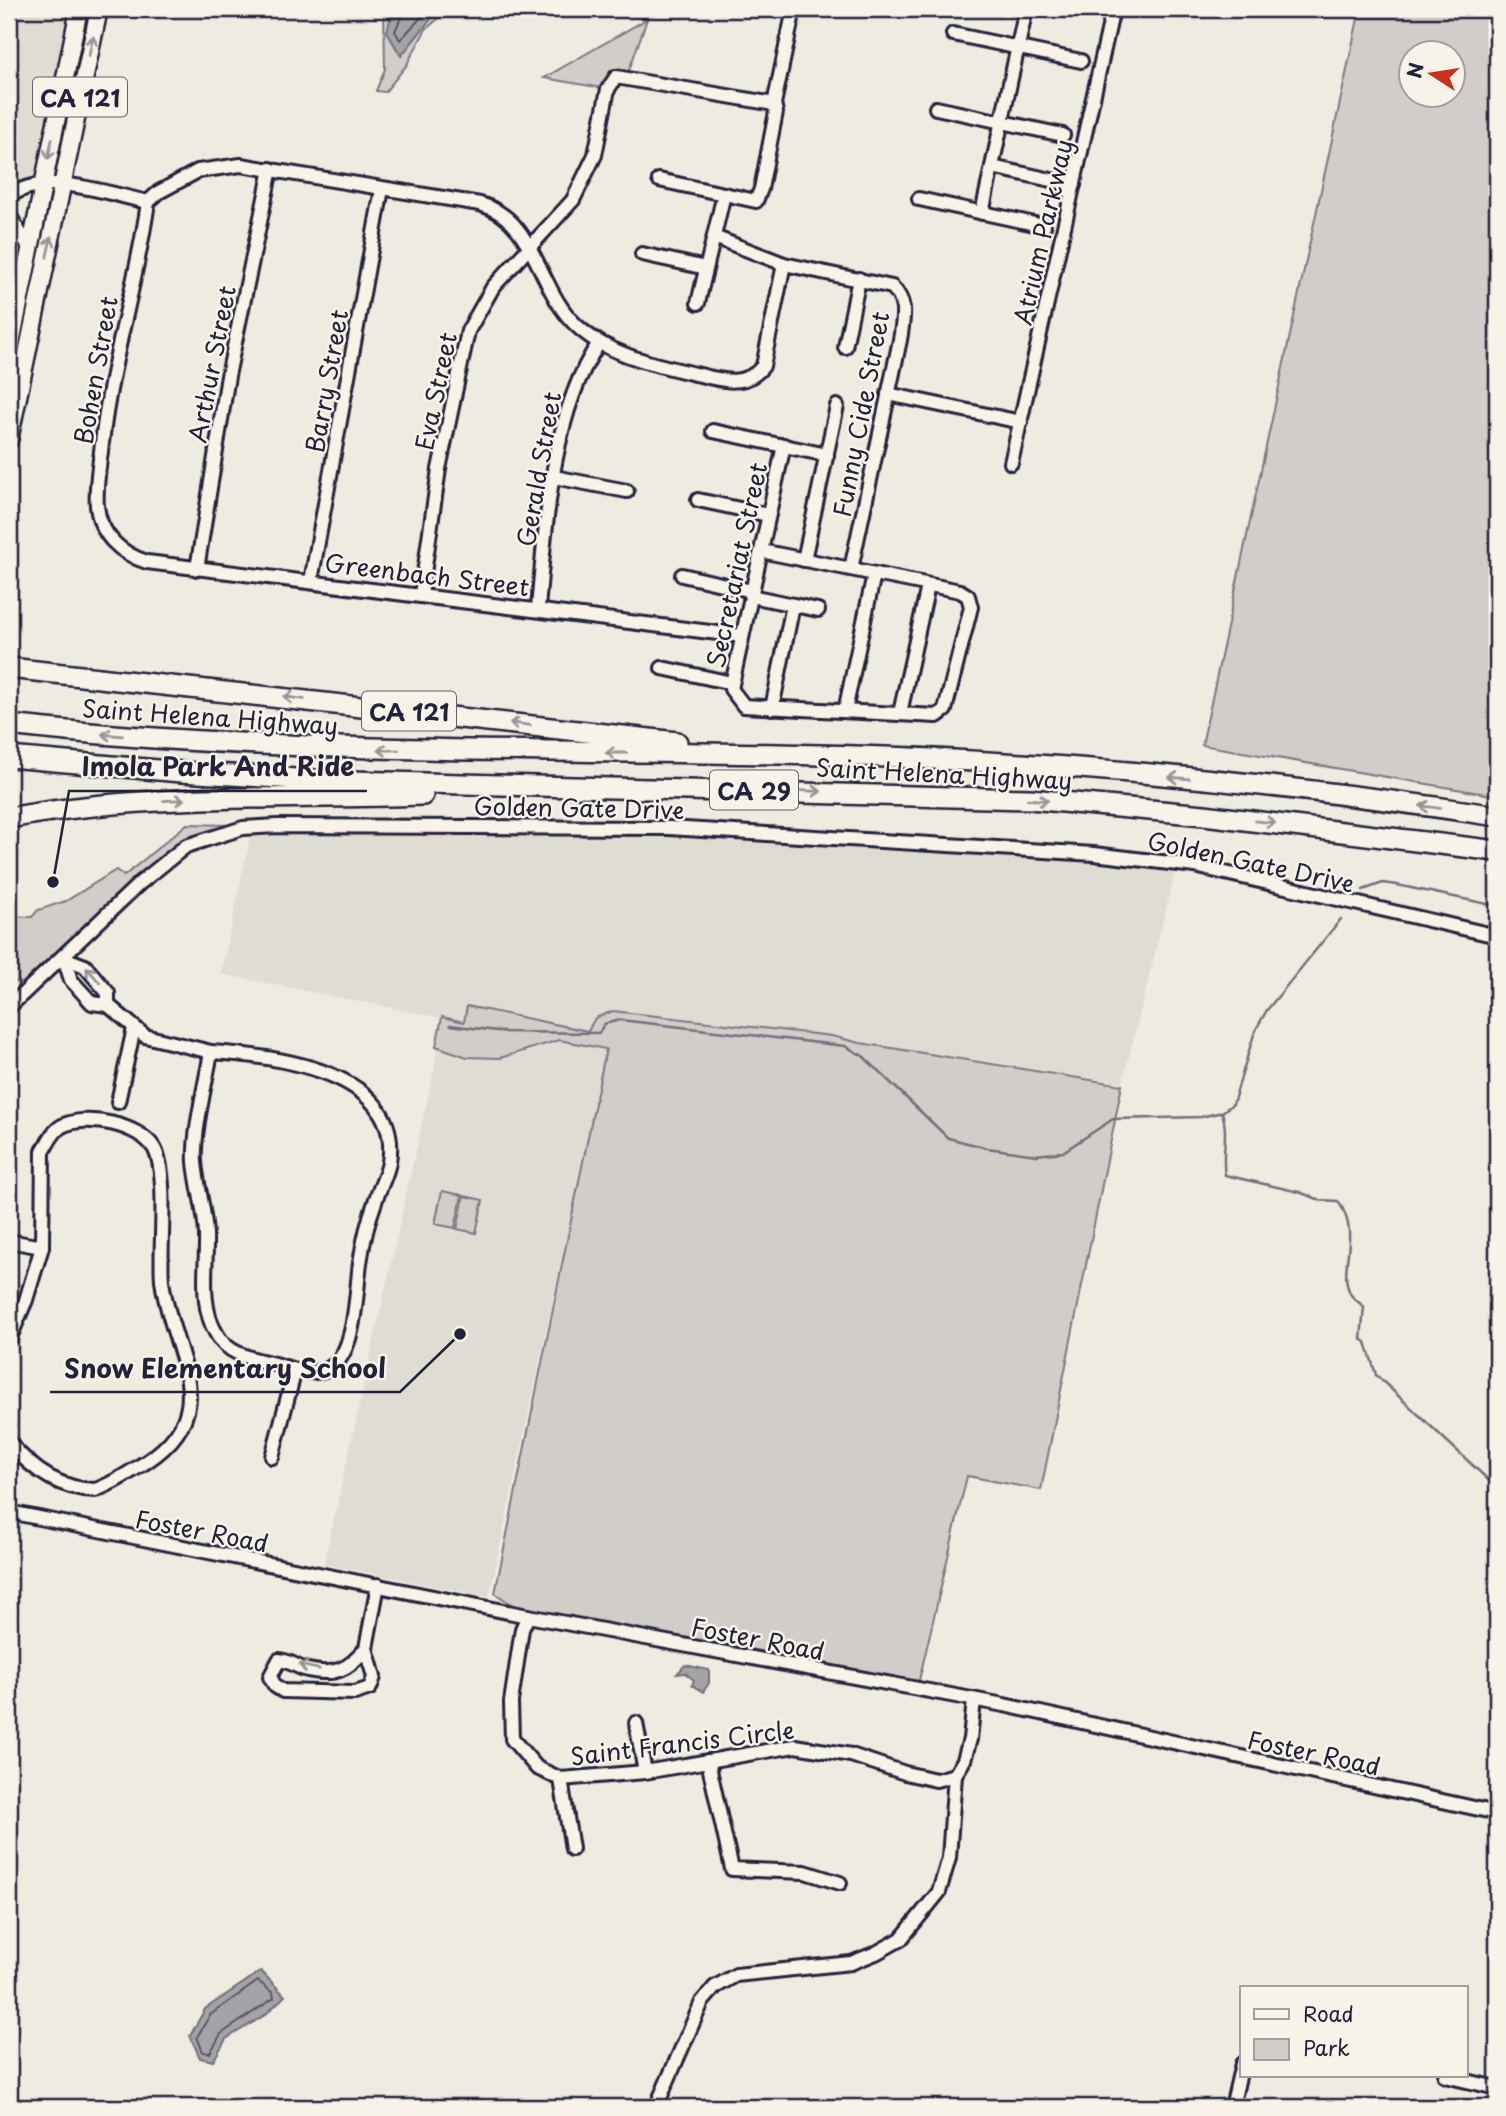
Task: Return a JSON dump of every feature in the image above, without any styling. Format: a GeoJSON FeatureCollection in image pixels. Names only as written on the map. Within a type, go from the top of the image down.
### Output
{"type":"FeatureCollection","features":[{"type":"Feature","properties":{"kind":"highway","name":"CA 121"},"geometry":{"type":"LineString","coordinates":[[9,661],[37,671],[782,754]]}},
{"type":"Feature","properties":{"kind":"highway"},"geometry":{"type":"LineString","coordinates":[[9,668],[37,671]]}},
{"type":"Feature","properties":{"kind":"highway","name":"Saint Helena Highway"},"geometry":{"type":"LineString","coordinates":[[9,725],[300,747],[782,754],[1132,774],[1294,790],[1497,816]]}},
{"type":"Feature","properties":{"kind":"highway","name":"Saint Helena Highway"},"geometry":{"type":"LineString","coordinates":[[9,757],[270,778],[757,790],[1081,803],[1318,828],[1497,851]]}},
{"type":"Feature","properties":{"kind":"highway"},"geometry":{"type":"LineString","coordinates":[[9,818],[62,809],[201,799],[757,790]]}},
{"type":"Feature","properties":{"kind":"main road","name":"CA 121"},"geometry":{"type":"LineString","coordinates":[[9,354],[79,9]]}},
{"type":"Feature","properties":{"kind":"main road","name":"CA 121"},"geometry":{"type":"LineString","coordinates":[[9,440],[99,9]]}},
{"type":"Feature","properties":{"kind":"street"},"geometry":{"type":"LineString","coordinates":[[659,180],[756,201],[794,9]]}},
{"type":"Feature","properties":{"kind":"street"},"geometry":{"type":"LineString","coordinates":[[982,213],[1026,9]]}},
{"type":"Feature","properties":{"kind":"street","name":"Atrium Parkway"},"geometry":{"type":"LineString","coordinates":[[1011,463],[1113,9]]}},
{"type":"Feature","properties":{"kind":"street"},"geometry":{"type":"LineString","coordinates":[[953,34],[1081,61]]}},
{"type":"Feature","properties":{"kind":"street","name":"Eva Street"},"geometry":{"type":"LineString","coordinates":[[421,594],[439,470],[468,331],[493,287],[573,200],[595,155],[608,89],[616,77],[774,104]]}},
{"type":"Feature","properties":{"kind":"street"},"geometry":{"type":"LineString","coordinates":[[936,108],[1063,135]]}},
{"type":"Feature","properties":{"kind":"street"},"geometry":{"type":"LineString","coordinates":[[9,197],[19,189],[62,185],[148,202],[159,192],[198,171],[241,165],[495,208],[508,216],[529,247],[559,307],[599,343],[667,367],[742,382],[757,374],[763,366],[784,264]]}},
{"type":"Feature","properties":{"kind":"street"},"geometry":{"type":"LineString","coordinates":[[992,167],[1074,185]]}},
{"type":"Feature","properties":{"kind":"street","name":"Arthur Street"},"geometry":{"type":"LineString","coordinates":[[197,569],[228,376],[271,169]]}},
{"type":"Feature","properties":{"kind":"street","name":"Barry Street"},"geometry":{"type":"LineString","coordinates":[[311,581],[382,189]]}},
{"type":"Feature","properties":{"kind":"street"},"geometry":{"type":"LineString","coordinates":[[698,303],[724,194]]}},
{"type":"Feature","properties":{"kind":"street"},"geometry":{"type":"LineString","coordinates":[[919,199],[1044,226]]}},
{"type":"Feature","properties":{"kind":"street","name":"Bohen Street"},"geometry":{"type":"LineString","coordinates":[[112,543],[97,507],[98,481],[108,391],[148,202]]}},
{"type":"Feature","properties":{"kind":"street"},"geometry":{"type":"LineString","coordinates":[[9,215],[30,249]]}},
{"type":"Feature","properties":{"kind":"street","name":"Funny Cide Street"},"geometry":{"type":"LineString","coordinates":[[714,237],[784,264],[892,287],[901,295],[904,312],[851,569]]}},
{"type":"Feature","properties":{"kind":"street"},"geometry":{"type":"LineString","coordinates":[[642,254],[706,268]]}},
{"type":"Feature","properties":{"kind":"street"},"geometry":{"type":"LineString","coordinates":[[845,347],[859,279]]}},
{"type":"Feature","properties":{"kind":"street","name":"Gerald Street"},"geometry":{"type":"LineString","coordinates":[[538,609],[554,477],[573,388],[599,343]]}},
{"type":"Feature","properties":{"kind":"street"},"geometry":{"type":"LineString","coordinates":[[888,394],[1021,422]]}},
{"type":"Feature","properties":{"kind":"street"},"geometry":{"type":"LineString","coordinates":[[804,559],[837,406]]}},
{"type":"Feature","properties":{"kind":"street"},"geometry":{"type":"LineString","coordinates":[[713,431],[827,455]]}},
{"type":"Feature","properties":{"kind":"street","name":"Secretariat Street"},"geometry":{"type":"LineString","coordinates":[[784,445],[731,689],[744,706],[937,716],[950,702],[971,607],[968,596],[960,591],[928,586]]}},
{"type":"Feature","properties":{"kind":"street"},"geometry":{"type":"LineString","coordinates":[[554,477],[627,491]]}},
{"type":"Feature","properties":{"kind":"street"},"geometry":{"type":"LineString","coordinates":[[698,500],[768,515]]}},
{"type":"Feature","properties":{"kind":"street","name":"Greenbach Street"},"geometry":{"type":"LineString","coordinates":[[112,543],[123,552],[147,562],[742,636]]}},
{"type":"Feature","properties":{"kind":"street"},"geometry":{"type":"LineString","coordinates":[[761,551],[928,586],[900,713]]}},
{"type":"Feature","properties":{"kind":"street"},"geometry":{"type":"LineString","coordinates":[[845,711],[874,574]]}},
{"type":"Feature","properties":{"kind":"street"},"geometry":{"type":"LineString","coordinates":[[681,575],[818,610]]}},
{"type":"Feature","properties":{"kind":"street"},"geometry":{"type":"LineString","coordinates":[[772,708],[793,605]]}},
{"type":"Feature","properties":{"kind":"street"},"geometry":{"type":"LineString","coordinates":[[662,668],[732,683]]}},
{"type":"Feature","properties":{"kind":"street","name":"Golden Gate Drive"},"geometry":{"type":"LineString","coordinates":[[9,1007],[64,958],[140,883],[187,846],[212,835],[243,828],[277,826],[669,828],[1094,854],[1195,866],[1497,936]]}},
{"type":"Feature","properties":{"kind":"street"},"geometry":{"type":"LineString","coordinates":[[64,958],[71,980],[92,1003],[108,1005],[145,1036],[168,1044],[211,1052],[252,1055],[328,1075],[362,1091],[383,1115],[391,1134],[389,1164],[361,1257],[349,1342],[333,1367],[316,1373],[242,1356],[225,1345],[216,1334],[206,1310],[206,1231],[195,1159],[211,1052]]}},
{"type":"Feature","properties":{"kind":"street"},"geometry":{"type":"LineString","coordinates":[[64,958],[85,966],[108,993],[108,1005]]}},
{"type":"Feature","properties":{"kind":"street"},"geometry":{"type":"LineString","coordinates":[[118,1102],[134,1028]]}},
{"type":"Feature","properties":{"kind":"street"},"geometry":{"type":"LineString","coordinates":[[9,1340],[26,1300],[42,1247],[43,1151],[51,1137],[62,1126],[84,1122],[107,1123],[147,1138],[156,1152],[163,1221],[162,1280],[190,1394],[188,1415],[179,1434],[156,1455],[95,1490],[47,1477],[28,1466],[9,1442]]}},
{"type":"Feature","properties":{"kind":"street"},"geometry":{"type":"LineString","coordinates":[[9,1241],[42,1247]]}},
{"type":"Feature","properties":{"kind":"street"},"geometry":{"type":"LineString","coordinates":[[272,1457],[295,1370]]}},
{"type":"Feature","properties":{"kind":"street","name":"Foster Road"},"geometry":{"type":"LineString","coordinates":[[9,1512],[528,1616],[975,1700],[1497,1813]]}},
{"type":"Feature","properties":{"kind":"street"},"geometry":{"type":"LineString","coordinates":[[366,1648],[351,1667],[339,1671],[303,1668],[292,1661],[279,1660],[270,1677],[275,1686],[283,1691],[363,1693],[370,1688],[374,1677],[366,1648],[378,1585]]}},
{"type":"Feature","properties":{"kind":"street","name":"Saint Francis Circle"},"geometry":{"type":"LineString","coordinates":[[528,1616],[522,1629],[511,1702],[512,1739],[537,1768],[561,1779],[645,1772],[795,1746],[851,1755],[936,1780],[955,1775]]}},
{"type":"Feature","properties":{"kind":"street"},"geometry":{"type":"LineString","coordinates":[[656,2107],[702,2002],[715,1987],[737,1975],[758,1971],[851,1963],[901,1939],[939,1892],[949,1858],[955,1775],[964,1760],[970,1739],[975,1700]]}},
{"type":"Feature","properties":{"kind":"street"},"geometry":{"type":"LineString","coordinates":[[636,1724],[645,1772]]}},
{"type":"Feature","properties":{"kind":"street"},"geometry":{"type":"LineString","coordinates":[[708,1760],[732,1869],[805,1872],[839,1883]]}},
{"type":"Feature","properties":{"kind":"street"},"geometry":{"type":"LineString","coordinates":[[561,1779],[572,1849]]}},
{"type":"Feature","properties":{"kind":"street"},"geometry":{"type":"LineString","coordinates":[[1232,2107],[1240,2073]]}},
{"type":"Feature","properties":{"kind":"street"},"geometry":{"type":"LineString","coordinates":[[1454,2078],[1497,2088]]}},
{"type":"Feature","properties":{"kind":"shaded area"},"geometry":{"type":"Polygon","coordinates":[[[9,9],[79,9],[42,185],[9,192],[9,9]]]}},
{"type":"Feature","properties":{"kind":"shaded area"},"geometry":{"type":"Polygon","coordinates":[[[597,827],[1177,864],[1122,1085],[860,1043],[832,1036],[588,1031],[467,1007],[464,1022],[607,1049],[489,1597],[324,1564],[434,1070],[442,1018],[221,974],[252,828],[597,827]]]}},
{"type":"Feature","properties":{"kind":"green space"},"geometry":{"type":"Polygon","coordinates":[[[384,9],[400,9],[390,20],[401,55],[438,9],[450,9],[426,29],[406,66],[385,92],[376,91],[385,69],[384,9]]]}},
{"type":"Feature","properties":{"kind":"green space"},"geometry":{"type":"Polygon","coordinates":[[[1360,9],[1497,9],[1497,796],[1202,745],[1360,9]]]}},
{"type":"Feature","properties":{"kind":"green space"},"geometry":{"type":"Polygon","coordinates":[[[647,19],[627,76],[608,89],[544,78],[647,19]]]}},
{"type":"Feature","properties":{"kind":"green space"},"geometry":{"type":"Polygon","coordinates":[[[187,824],[277,826],[186,846],[32,986],[9,980],[9,916],[32,917],[38,910],[66,901],[116,870],[124,876],[187,824]]]}},
{"type":"Feature","properties":{"kind":"green space"},"geometry":{"type":"Polygon","coordinates":[[[467,1006],[588,1031],[595,1018],[613,1011],[832,1036],[860,1043],[1122,1085],[1041,1490],[967,1476],[917,1689],[528,1616],[495,1593],[606,1049],[559,1040],[500,1058],[467,1057],[436,1046],[442,1017],[464,1022],[467,1006]]]}},
{"type":"Feature","properties":{"kind":"green space"},"geometry":{"type":"Polygon","coordinates":[[[442,1191],[462,1195],[455,1228],[435,1224],[442,1191]]]}},
{"type":"Feature","properties":{"kind":"green space"},"geometry":{"type":"Polygon","coordinates":[[[464,1196],[483,1200],[476,1233],[457,1229],[464,1196]]]}},
{"type":"Feature","properties":{"kind":"water"},"geometry":{"type":"Polygon","coordinates":[[[400,9],[439,9],[401,56],[387,32],[390,20],[400,9]]]}},
{"type":"Feature","properties":{"kind":"water"},"geometry":{"type":"Polygon","coordinates":[[[685,1665],[709,1670],[709,1683],[703,1692],[692,1685],[694,1680],[685,1673],[677,1674],[685,1665]]]}},
{"type":"Feature","properties":{"kind":"water"},"geometry":{"type":"Polygon","coordinates":[[[261,1971],[285,1996],[265,2015],[226,2039],[213,2061],[200,2058],[190,2036],[205,2009],[261,1971]]]}},
{"type":"Feature","properties":{"kind":"waterway"},"geometry":{"type":"LineString","coordinates":[[1363,890],[1383,883],[1497,906]]}},
{"type":"Feature","properties":{"kind":"waterway"},"geometry":{"type":"LineString","coordinates":[[1222,1112],[1233,1104],[1255,1031],[1267,1010],[1341,919]]}},
{"type":"Feature","properties":{"kind":"waterway"},"geometry":{"type":"LineString","coordinates":[[450,1025],[505,1032],[599,1033],[604,1024],[620,1020],[845,1046],[863,1056],[948,1138],[987,1148],[1036,1155],[1063,1152],[1113,1119],[1201,1117],[1222,1112],[1225,1128],[1225,1175],[1299,1192],[1320,1200],[1338,1201],[1348,1227],[1347,1285],[1351,1295],[1364,1307],[1361,1339],[1366,1342],[1376,1375],[1497,1488]]}},
{"type":"Feature","properties":{"kind":"place","name":"Imola Park And Ride"},"geometry":{"type":"Point","coordinates":[53,882]}},
{"type":"Feature","properties":{"kind":"place","name":"Snow Elementary School"},"geometry":{"type":"Point","coordinates":[460,1334]}}]}
